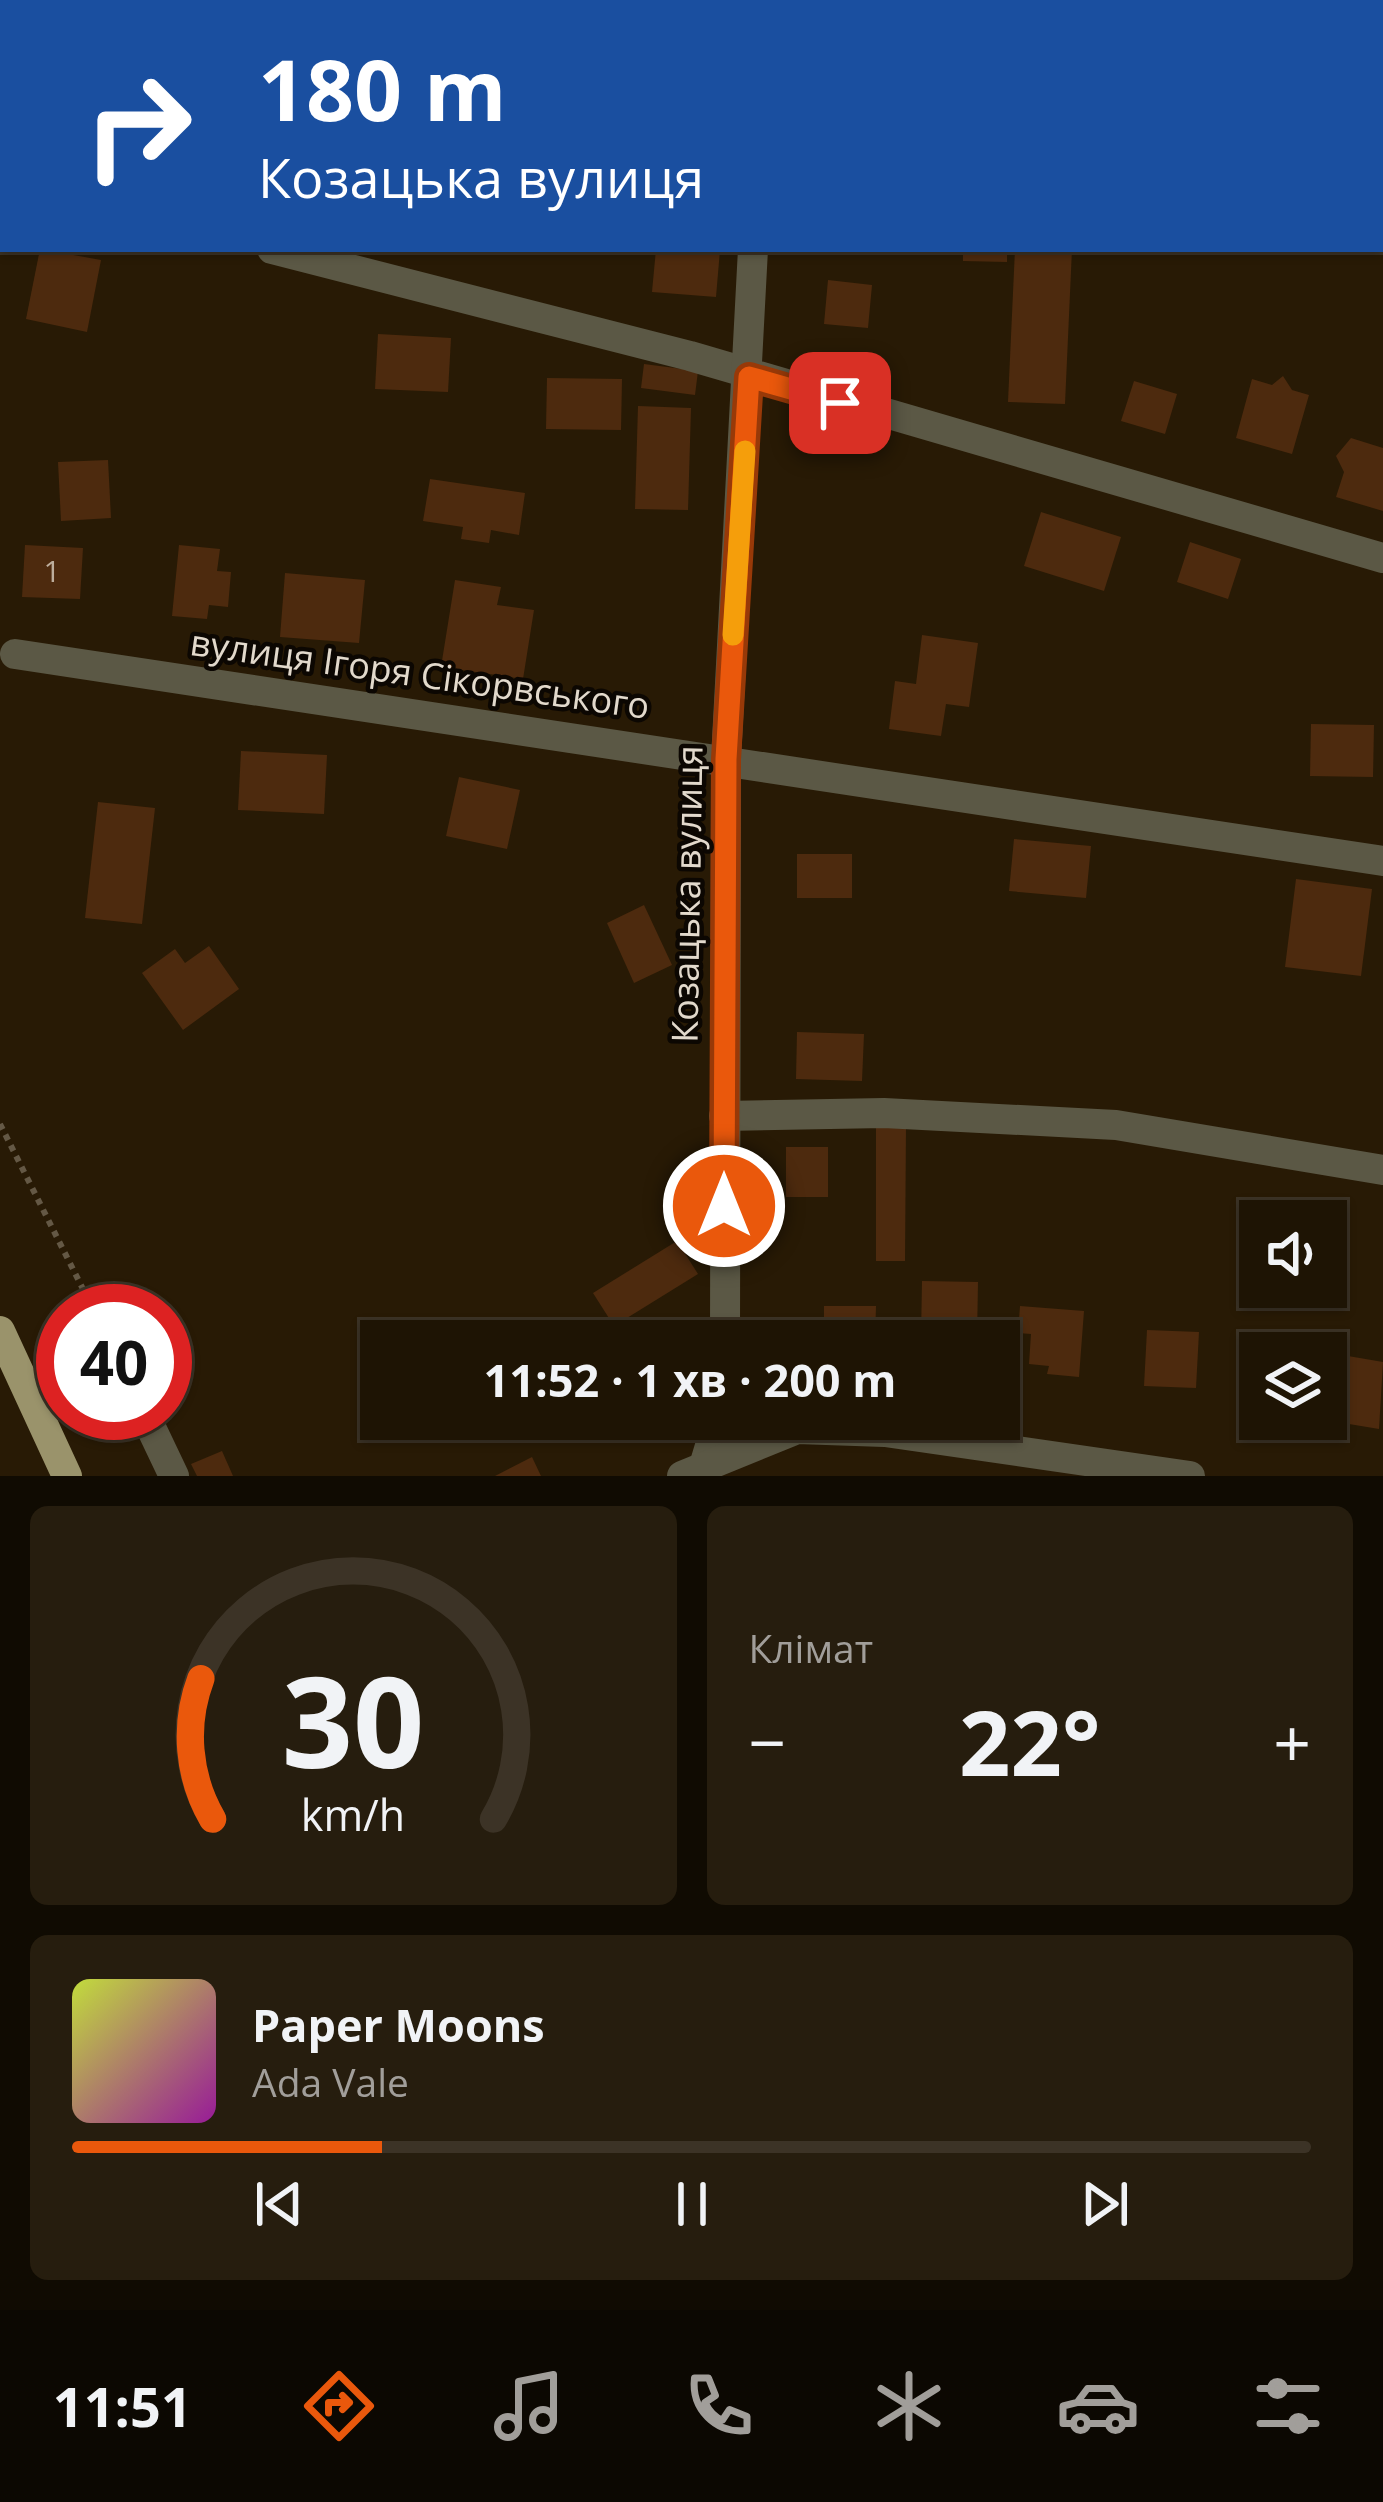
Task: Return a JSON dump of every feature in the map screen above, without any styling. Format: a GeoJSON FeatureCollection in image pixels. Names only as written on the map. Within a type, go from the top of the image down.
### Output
{"type":"FeatureCollection","features":[{"type":"Feature","properties":{"kind":"main road"},"geometry":{"type":"LineString","coordinates":[[0,1331],[67,1476]]}},
{"type":"Feature","properties":{"kind":"street"},"geometry":{"type":"LineString","coordinates":[[284,252],[690,356],[749,377],[1383,558]]}},
{"type":"Feature","properties":{"kind":"street","name":"Козацька вулиця"},"geometry":{"type":"LineString","coordinates":[[725,1320],[726,759],[753,252]]}},
{"type":"Feature","properties":{"kind":"street","name":"вулиця Ігоря Сікорвського"},"geometry":{"type":"LineString","coordinates":[[15,654],[1383,861]]}},
{"type":"Feature","properties":{"kind":"street"},"geometry":{"type":"LineString","coordinates":[[724,1116],[884,1113],[1116,1125],[1383,1170]]}},
{"type":"Feature","properties":{"kind":"street"},"geometry":{"type":"LineString","coordinates":[[693,1471],[797,1429],[884,1432],[1190,1476]]}},
{"type":"Feature","properties":{"kind":"street"},"geometry":{"type":"LineString","coordinates":[[157,1440],[174,1476]]}},
{"type":"Feature","properties":{"kind":"street"},"geometry":{"type":"LineString","coordinates":[[693,1471],[708,1440]]}},
{"type":"Feature","properties":{"kind":"path"},"geometry":{"type":"LineString","coordinates":[[0,1124],[80,1284]]}},
{"type":"Feature","properties":{"kind":"building"},"geometry":{"type":"Polygon","coordinates":[[[39,252],[101,260],[87,332],[26,319],[39,252]]]}},
{"type":"Feature","properties":{"kind":"building"},"geometry":{"type":"Polygon","coordinates":[[[656,252],[720,252],[716,297],[652,292],[656,252]]]}},
{"type":"Feature","properties":{"kind":"building"},"geometry":{"type":"Polygon","coordinates":[[[963,252],[1007,252],[1007,262],[963,261],[963,252]]]}},
{"type":"Feature","properties":{"kind":"building"},"geometry":{"type":"Polygon","coordinates":[[[1015,252],[1072,252],[1065,404],[1008,402],[1015,252]]]}},
{"type":"Feature","properties":{"kind":"building"},"geometry":{"type":"Polygon","coordinates":[[[828,280],[872,285],[868,328],[824,324],[828,280]]]}},
{"type":"Feature","properties":{"kind":"building"},"geometry":{"type":"Polygon","coordinates":[[[378,334],[451,338],[448,392],[375,389],[378,334]]]}},
{"type":"Feature","properties":{"kind":"building"},"geometry":{"type":"Polygon","coordinates":[[[644,364],[698,371],[695,395],[641,388],[644,364]]]}},
{"type":"Feature","properties":{"kind":"building"},"geometry":{"type":"Polygon","coordinates":[[[1283,376],[1292,390],[1309,395],[1292,454],[1236,438],[1252,379],[1272,385],[1283,376]]]}},
{"type":"Feature","properties":{"kind":"building"},"geometry":{"type":"Polygon","coordinates":[[[547,378],[622,379],[621,430],[546,429],[547,378]]]}},
{"type":"Feature","properties":{"kind":"building"},"geometry":{"type":"Polygon","coordinates":[[[1134,381],[1177,394],[1165,434],[1121,421],[1134,381]]]}},
{"type":"Feature","properties":{"kind":"building"},"geometry":{"type":"Polygon","coordinates":[[[638,406],[691,408],[688,510],[635,509],[638,406]]]}},
{"type":"Feature","properties":{"kind":"building"},"geometry":{"type":"Polygon","coordinates":[[[1351,438],[1383,448],[1383,511],[1336,497],[1344,472],[1336,456],[1351,438]]]}},
{"type":"Feature","properties":{"kind":"building"},"geometry":{"type":"Polygon","coordinates":[[[108,460],[111,518],[61,521],[58,462],[108,460]]]}},
{"type":"Feature","properties":{"kind":"building"},"geometry":{"type":"Polygon","coordinates":[[[430,479],[525,493],[519,535],[491,530],[489,543],[461,539],[463,527],[423,521],[430,479]]]}},
{"type":"Feature","properties":{"kind":"building"},"geometry":{"type":"Polygon","coordinates":[[[1041,512],[1121,537],[1104,591],[1024,566],[1041,512]]]}},
{"type":"Feature","properties":{"kind":"building"},"geometry":{"type":"Polygon","coordinates":[[[1190,542],[1241,559],[1228,599],[1177,582],[1190,542]]]}},
{"type":"Feature","properties":{"kind":"building"},"geometry":{"type":"Polygon","coordinates":[[[25,545],[83,548],[80,599],[22,597],[25,545]]]}},
{"type":"Feature","properties":{"kind":"building"},"geometry":{"type":"Polygon","coordinates":[[[179,545],[220,549],[217,571],[231,572],[228,607],[209,605],[207,619],[172,616],[179,545]]]}},
{"type":"Feature","properties":{"kind":"building"},"geometry":{"type":"Polygon","coordinates":[[[285,573],[365,580],[359,643],[280,637],[285,573]]]}},
{"type":"Feature","properties":{"kind":"building"},"geometry":{"type":"Polygon","coordinates":[[[455,580],[501,587],[497,605],[534,610],[523,679],[441,667],[455,580]]]}},
{"type":"Feature","properties":{"kind":"building"},"geometry":{"type":"Polygon","coordinates":[[[922,635],[978,643],[969,707],[946,704],[941,736],[889,729],[895,681],[916,684],[922,635]]]}},
{"type":"Feature","properties":{"kind":"building"},"geometry":{"type":"Polygon","coordinates":[[[1311,724],[1374,725],[1373,777],[1310,776],[1311,724]]]}},
{"type":"Feature","properties":{"kind":"building"},"geometry":{"type":"Polygon","coordinates":[[[241,751],[327,755],[324,814],[238,810],[241,751]]]}},
{"type":"Feature","properties":{"kind":"building"},"geometry":{"type":"Polygon","coordinates":[[[459,777],[520,790],[507,849],[446,836],[459,777]]]}},
{"type":"Feature","properties":{"kind":"building"},"geometry":{"type":"Polygon","coordinates":[[[98,802],[155,808],[142,924],[85,918],[98,802]]]}},
{"type":"Feature","properties":{"kind":"building"},"geometry":{"type":"Polygon","coordinates":[[[1014,839],[1091,846],[1086,898],[1009,891],[1014,839]]]}},
{"type":"Feature","properties":{"kind":"building"},"geometry":{"type":"Polygon","coordinates":[[[797,854],[852,854],[852,898],[797,898],[797,854]]]}},
{"type":"Feature","properties":{"kind":"building"},"geometry":{"type":"Polygon","coordinates":[[[1296,879],[1372,889],[1361,976],[1285,967],[1296,879]]]}},
{"type":"Feature","properties":{"kind":"building"},"geometry":{"type":"Polygon","coordinates":[[[644,905],[672,965],[634,983],[607,923],[644,905]]]}},
{"type":"Feature","properties":{"kind":"building"},"geometry":{"type":"Polygon","coordinates":[[[209,946],[239,989],[183,1030],[142,973],[175,949],[185,963],[209,946]]]}},
{"type":"Feature","properties":{"kind":"building"},"geometry":{"type":"Polygon","coordinates":[[[797,1032],[864,1034],[862,1081],[796,1079],[797,1032]]]}},
{"type":"Feature","properties":{"kind":"building"},"geometry":{"type":"Polygon","coordinates":[[[876,1125],[906,1125],[905,1261],[876,1261],[876,1125]]]}},
{"type":"Feature","properties":{"kind":"building"},"geometry":{"type":"Polygon","coordinates":[[[786,1147],[828,1147],[828,1197],[786,1197],[786,1147]]]}},
{"type":"Feature","properties":{"kind":"building"},"geometry":{"type":"Polygon","coordinates":[[[677,1241],[698,1274],[624,1320],[610,1320],[593,1293],[677,1241]]]}},
{"type":"Feature","properties":{"kind":"building"},"geometry":{"type":"Polygon","coordinates":[[[922,1281],[978,1282],[977,1320],[921,1320],[922,1281]]]}},
{"type":"Feature","properties":{"kind":"building"},"geometry":{"type":"Polygon","coordinates":[[[824,1306],[876,1306],[876,1320],[824,1320],[824,1306]]]}},
{"type":"Feature","properties":{"kind":"building"},"geometry":{"type":"Polygon","coordinates":[[[1020,1306],[1084,1311],[1079,1377],[1047,1374],[1049,1366],[1029,1364],[1031,1334],[1020,1333],[1020,1306]]]}},
{"type":"Feature","properties":{"kind":"building"},"geometry":{"type":"Polygon","coordinates":[[[1147,1330],[1199,1332],[1196,1388],[1144,1386],[1147,1330]]]}},
{"type":"Feature","properties":{"kind":"building"},"geometry":{"type":"Polygon","coordinates":[[[1348,1356],[1383,1362],[1379,1429],[1347,1424],[1348,1356]]]}},
{"type":"Feature","properties":{"kind":"building"},"geometry":{"type":"Polygon","coordinates":[[[222,1451],[233,1476],[197,1476],[191,1464],[222,1451]]]}},
{"type":"Feature","properties":{"kind":"building"},"geometry":{"type":"Polygon","coordinates":[[[532,1457],[541,1476],[495,1476],[532,1457]]]}},
{"type":"Feature","properties":{"kind":"slow traffic"},"geometry":{"type":"LineString","coordinates":[[733,635],[745,451]]}},
{"type":"Feature","properties":{"kind":"route"},"geometry":{"type":"LineString","coordinates":[[724,1206],[726,759],[749,377],[840,403]]}}]}
